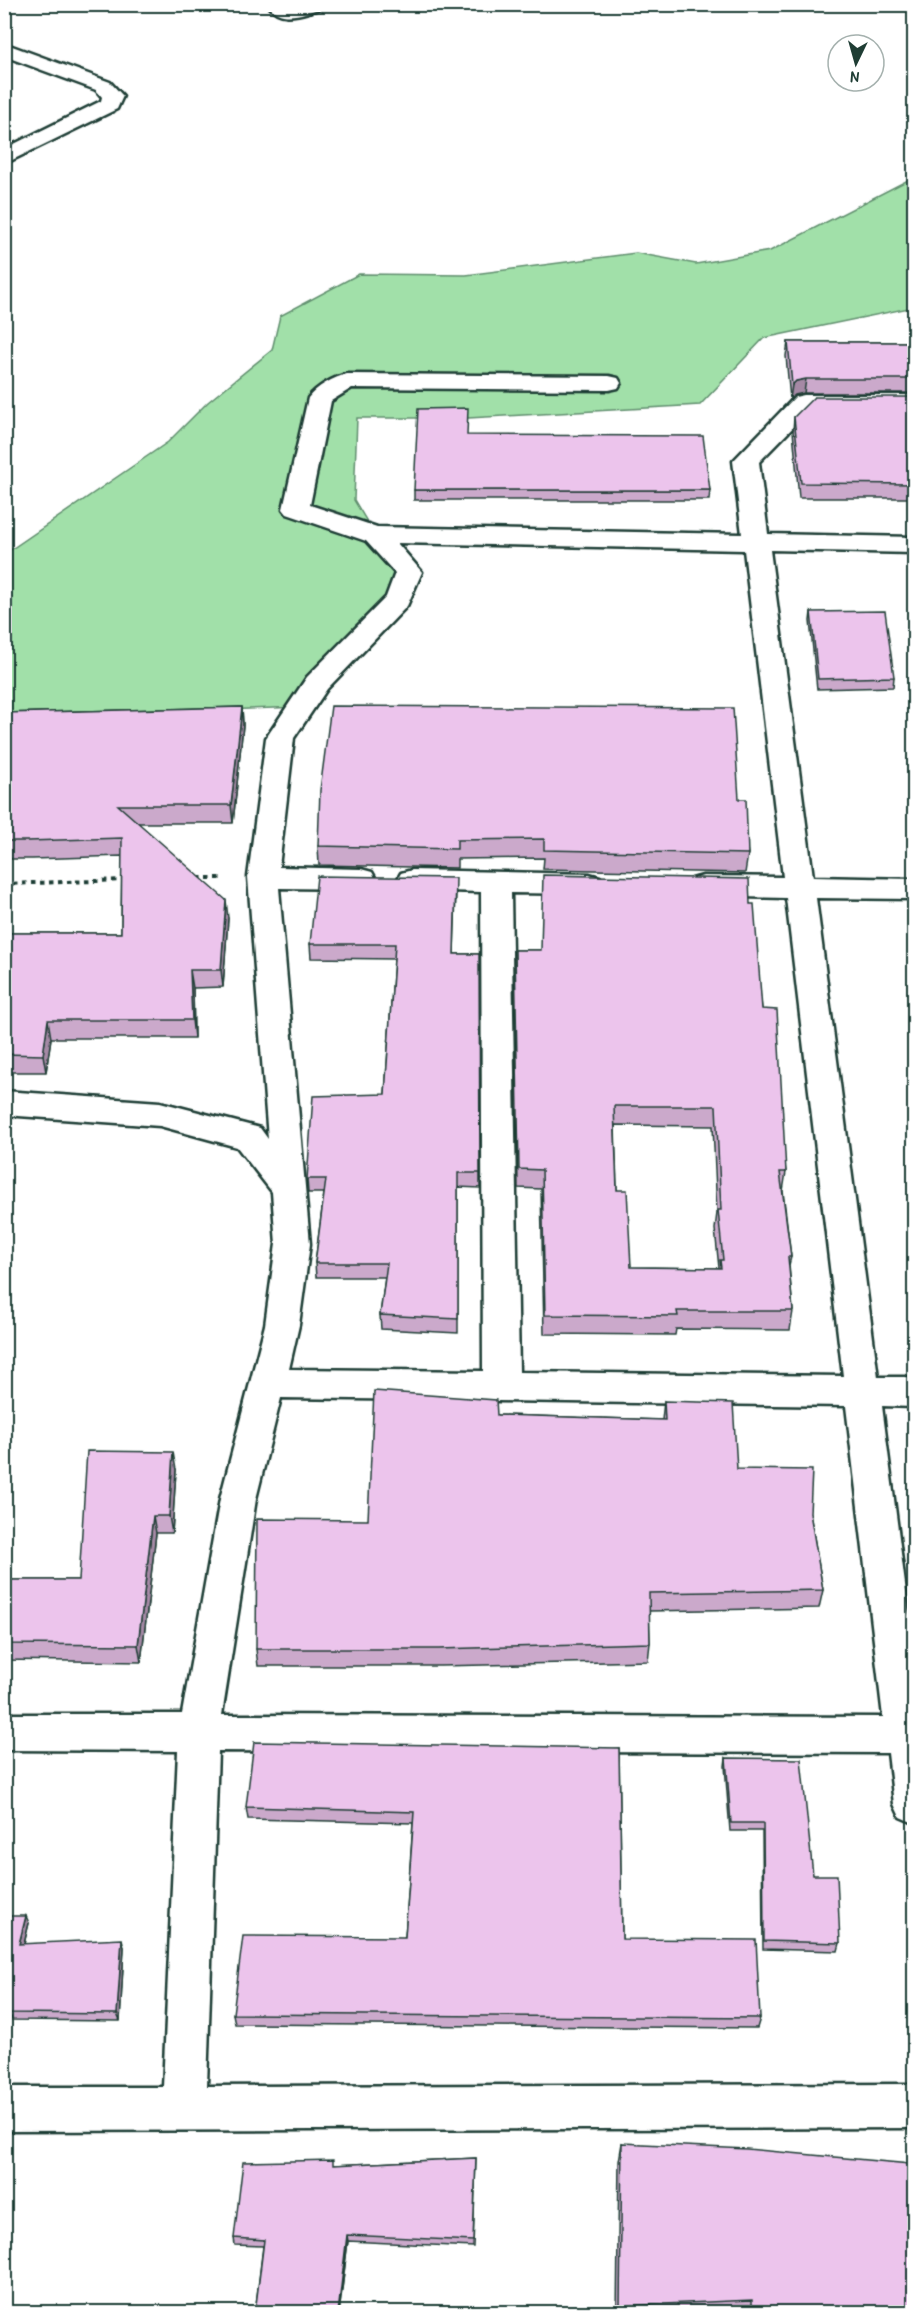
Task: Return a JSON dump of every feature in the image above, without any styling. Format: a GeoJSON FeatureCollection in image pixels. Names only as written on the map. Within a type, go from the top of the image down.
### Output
{"type":"FeatureCollection","features":[{"type":"Feature","properties":{"kind":"street"},"geometry":{"type":"LineString","coordinates":[[277,4],[284,11],[316,4]]}},
{"type":"Feature","properties":{"kind":"street"},"geometry":{"type":"LineString","coordinates":[[4,49],[103,86],[112,96],[110,105],[4,158]]}},
{"type":"Feature","properties":{"kind":"street"},"geometry":{"type":"LineString","coordinates":[[609,383],[347,381],[320,398],[296,509],[375,535],[915,545]]}},
{"type":"Feature","properties":{"kind":"street"},"geometry":{"type":"LineString","coordinates":[[915,402],[804,402],[746,461],[915,1804]]}},
{"type":"Feature","properties":{"kind":"street"},"geometry":{"type":"LineString","coordinates":[[184,2108],[199,1732],[238,1499],[282,1324],[293,1244],[263,877],[280,738],[317,683],[398,600],[409,572],[375,535]]}},
{"type":"Feature","properties":{"kind":"street"},"geometry":{"type":"LineString","coordinates":[[263,877],[612,884]]}},
{"type":"Feature","properties":{"kind":"street"},"geometry":{"type":"LineString","coordinates":[[495,882],[501,1388]]}},
{"type":"Feature","properties":{"kind":"street"},"geometry":{"type":"LineString","coordinates":[[671,885],[915,889]]}},
{"type":"Feature","properties":{"kind":"street"},"geometry":{"type":"LineString","coordinates":[[4,1103],[160,1114],[248,1137],[290,1191]]}},
{"type":"Feature","properties":{"kind":"street"},"geometry":{"type":"LineString","coordinates":[[268,1383],[915,1392]]}},
{"type":"Feature","properties":{"kind":"street"},"geometry":{"type":"LineString","coordinates":[[4,1732],[906,1735]]}},
{"type":"Feature","properties":{"kind":"street"},"geometry":{"type":"LineString","coordinates":[[4,2109],[915,2106]]}},
{"type":"Feature","properties":{"kind":"path"},"geometry":{"type":"LineString","coordinates":[[193,879],[263,877]]}},
{"type":"Feature","properties":{"kind":"path"},"geometry":{"type":"LineString","coordinates":[[4,884],[134,880]]}},
{"type":"Feature","properties":{"kind":"green space"},"geometry":{"type":"Polygon","coordinates":[[[914,177],[914,307],[764,338],[700,405],[468,418],[357,418],[354,500],[375,535],[409,572],[301,707],[5,718],[4,567],[9,551],[168,442],[208,402],[272,350],[280,316],[359,274],[466,275],[636,253],[696,264],[770,251],[914,177]]]}},
{"type":"Feature","properties":{"kind":"building"},"geometry":{"type":"Polygon","coordinates":[[[788,342],[915,342],[915,379],[806,379],[796,381],[792,385],[788,342]]]}},
{"type":"Feature","properties":{"kind":"building"},"geometry":{"type":"Polygon","coordinates":[[[814,397],[915,397],[915,484],[801,483],[794,417],[814,397]]]}},
{"type":"Feature","properties":{"kind":"building"},"geometry":{"type":"Polygon","coordinates":[[[468,408],[467,435],[703,436],[710,490],[414,490],[418,409],[468,408]]]}},
{"type":"Feature","properties":{"kind":"building"},"geometry":{"type":"Polygon","coordinates":[[[885,611],[894,677],[818,679],[811,612],[885,611]]]}},
{"type":"Feature","properties":{"kind":"building"},"geometry":{"type":"Polygon","coordinates":[[[331,706],[733,708],[739,799],[746,799],[748,854],[544,850],[544,839],[457,840],[457,849],[318,846],[320,790],[331,706]]]}},
{"type":"Feature","properties":{"kind":"building"},"geometry":{"type":"Polygon","coordinates":[[[242,707],[231,805],[118,805],[226,900],[221,970],[190,970],[192,1020],[48,1020],[43,1055],[4,1054],[4,933],[121,933],[122,838],[4,841],[4,713],[242,707]]]}},
{"type":"Feature","properties":{"kind":"building"},"geometry":{"type":"Polygon","coordinates":[[[543,875],[749,879],[750,904],[754,904],[762,1009],[777,1010],[786,1172],[780,1172],[791,1257],[788,1257],[793,1311],[677,1311],[678,1316],[545,1315],[542,1170],[519,1169],[515,950],[541,950],[543,875]],[[614,1106],[617,1190],[627,1190],[631,1267],[721,1268],[720,1260],[723,1260],[718,1210],[721,1210],[716,1106],[614,1106]]]}},
{"type":"Feature","properties":{"kind":"building"},"geometry":{"type":"Polygon","coordinates":[[[317,876],[456,878],[454,954],[479,954],[480,1173],[458,1173],[458,1319],[380,1315],[387,1263],[315,1263],[326,1179],[307,1179],[313,1096],[385,1094],[395,944],[310,944],[317,876]]]}},
{"type":"Feature","properties":{"kind":"building"},"geometry":{"type":"Polygon","coordinates":[[[374,1391],[496,1400],[497,1415],[665,1420],[664,1401],[733,1403],[737,1469],[812,1470],[810,1513],[823,1590],[649,1593],[650,1643],[439,1649],[256,1649],[257,1519],[368,1520],[374,1391]]]}},
{"type":"Feature","properties":{"kind":"building"},"geometry":{"type":"Polygon","coordinates":[[[87,1451],[173,1452],[169,1516],[153,1516],[138,1645],[4,1644],[4,1580],[79,1580],[87,1451]]]}},
{"type":"Feature","properties":{"kind":"building"},"geometry":{"type":"Polygon","coordinates":[[[254,1742],[619,1748],[622,1939],[756,1940],[760,2018],[233,2014],[243,1936],[405,1937],[414,1812],[246,1807],[254,1742]]]}},
{"type":"Feature","properties":{"kind":"building"},"geometry":{"type":"Polygon","coordinates":[[[726,1758],[801,1759],[813,1875],[837,1875],[840,1943],[764,1941],[763,1823],[731,1823],[726,1758]]]}},
{"type":"Feature","properties":{"kind":"building"},"geometry":{"type":"Polygon","coordinates":[[[4,1916],[26,1916],[19,1944],[122,1939],[117,2014],[9,2013],[9,2010],[4,2010],[4,1916]]]}},
{"type":"Feature","properties":{"kind":"building"},"geometry":{"type":"Polygon","coordinates":[[[622,2143],[747,2149],[910,2164],[915,2230],[915,2313],[752,2313],[752,2300],[620,2306],[622,2143]]]}},
{"type":"Feature","properties":{"kind":"building"},"geometry":{"type":"Polygon","coordinates":[[[476,2158],[473,2241],[347,2235],[338,2313],[255,2313],[264,2240],[234,2238],[243,2162],[333,2160],[333,2165],[476,2158]]]}}]}
